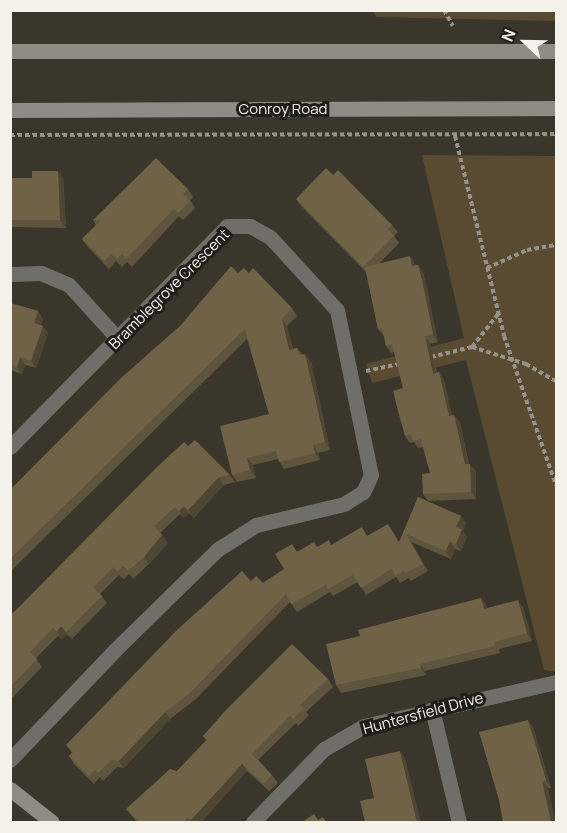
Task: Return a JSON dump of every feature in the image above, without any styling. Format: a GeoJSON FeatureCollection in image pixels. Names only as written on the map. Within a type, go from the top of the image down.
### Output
{"type":"FeatureCollection","features":[{"type":"Feature","properties":{"kind":"main road"},"geometry":{"type":"LineString","coordinates":[[10,51],[556,51]]}},
{"type":"Feature","properties":{"kind":"main road","name":"Conroy Road"},"geometry":{"type":"LineString","coordinates":[[10,110],[556,108]]}},
{"type":"Feature","properties":{"kind":"main road"},"geometry":{"type":"LineString","coordinates":[[10,789],[52,822]]}},
{"type":"Feature","properties":{"kind":"street","name":"Bramblegrove Crescent"},"geometry":{"type":"LineString","coordinates":[[10,447],[119,340],[227,226],[250,226],[270,237],[337,310],[371,475],[363,492],[344,504],[256,525],[218,549],[10,760]]}},
{"type":"Feature","properties":{"kind":"street"},"geometry":{"type":"LineString","coordinates":[[10,274],[41,273],[69,285],[119,340]]}},
{"type":"Feature","properties":{"kind":"street","name":"Huntersfield Drive"},"geometry":{"type":"LineString","coordinates":[[253,822],[324,749],[364,726],[556,682]]}},
{"type":"Feature","properties":{"kind":"street"},"geometry":{"type":"LineString","coordinates":[[432,709],[459,822]]}},
{"type":"Feature","properties":{"kind":"path"},"geometry":{"type":"LineString","coordinates":[[444,10],[453,26]]}},
{"type":"Feature","properties":{"kind":"path"},"geometry":{"type":"LineString","coordinates":[[10,135],[455,136],[556,134]]}},
{"type":"Feature","properties":{"kind":"path"},"geometry":{"type":"LineString","coordinates":[[455,136],[511,359],[556,484]]}},
{"type":"Feature","properties":{"kind":"path"},"geometry":{"type":"LineString","coordinates":[[487,268],[527,250],[556,245]]}},
{"type":"Feature","properties":{"kind":"path"},"geometry":{"type":"LineString","coordinates":[[472,347],[498,313]]}},
{"type":"Feature","properties":{"kind":"path"},"geometry":{"type":"LineString","coordinates":[[422,359],[472,347],[511,359],[556,381]]}},
{"type":"Feature","properties":{"kind":"path"},"geometry":{"type":"LineString","coordinates":[[351,375],[411,362]]}},
{"type":"Feature","properties":{"kind":"shaded area"},"geometry":{"type":"Polygon","coordinates":[[[373,11],[556,11],[556,21],[376,17],[373,11]]]}},
{"type":"Feature","properties":{"kind":"shaded area"},"geometry":{"type":"Polygon","coordinates":[[[422,155],[556,156],[556,672],[544,670],[466,360],[372,383],[366,364],[464,338],[422,155]]]}},
{"type":"Feature","properties":{"kind":"building"},"geometry":{"type":"Polygon","coordinates":[[[156,158],[188,189],[183,194],[190,201],[178,213],[174,209],[126,259],[122,254],[117,259],[111,254],[104,261],[82,239],[101,220],[93,220],[156,158]]]}},
{"type":"Feature","properties":{"kind":"building"},"geometry":{"type":"Polygon","coordinates":[[[326,168],[333,175],[338,170],[392,225],[388,229],[394,236],[363,267],[296,199],[326,168]]]}},
{"type":"Feature","properties":{"kind":"building"},"geometry":{"type":"Polygon","coordinates":[[[32,171],[58,171],[60,220],[10,220],[10,178],[32,178],[32,171]]]}},
{"type":"Feature","properties":{"kind":"building"},"geometry":{"type":"Polygon","coordinates":[[[410,256],[412,266],[418,265],[433,334],[425,336],[433,374],[439,372],[449,416],[454,415],[465,464],[470,464],[471,492],[423,494],[422,474],[430,473],[421,439],[413,441],[411,434],[405,436],[398,411],[393,391],[403,388],[392,344],[386,346],[382,328],[378,329],[365,267],[410,256]]]}},
{"type":"Feature","properties":{"kind":"building"},"geometry":{"type":"Polygon","coordinates":[[[231,266],[238,273],[244,268],[249,273],[253,268],[292,308],[282,319],[289,350],[297,348],[299,355],[305,354],[325,442],[313,445],[315,453],[279,462],[276,451],[247,458],[250,470],[232,475],[220,426],[269,414],[245,329],[10,559],[10,490],[121,378],[180,326],[231,266]]]}},
{"type":"Feature","properties":{"kind":"building"},"geometry":{"type":"Polygon","coordinates":[[[10,303],[38,311],[34,323],[43,326],[31,361],[20,357],[17,367],[10,365],[10,303]]]}},
{"type":"Feature","properties":{"kind":"building"},"geometry":{"type":"Polygon","coordinates":[[[195,440],[230,475],[219,477],[188,510],[184,506],[179,511],[175,507],[154,526],[162,535],[144,557],[128,571],[123,566],[118,572],[114,567],[93,587],[102,596],[66,632],[61,626],[57,632],[53,628],[30,652],[37,659],[10,687],[10,616],[157,467],[184,442],[188,446],[195,440]]]}},
{"type":"Feature","properties":{"kind":"building"},"geometry":{"type":"Polygon","coordinates":[[[418,497],[461,516],[456,527],[462,529],[456,544],[450,541],[446,551],[406,534],[423,564],[406,573],[404,571],[395,576],[392,569],[361,588],[353,575],[328,589],[326,585],[291,604],[286,594],[191,692],[165,712],[119,761],[111,760],[98,773],[95,770],[89,776],[69,756],[73,752],[66,745],[177,630],[242,571],[251,581],[256,576],[263,583],[284,569],[275,554],[292,544],[297,552],[314,542],[317,547],[329,540],[331,545],[362,527],[367,536],[388,524],[399,543],[418,497]]]}},
{"type":"Feature","properties":{"kind":"building"},"geometry":{"type":"Polygon","coordinates":[[[481,598],[484,609],[518,600],[527,633],[494,642],[495,646],[420,664],[421,668],[336,685],[326,644],[360,636],[358,630],[481,598]]]}},
{"type":"Feature","properties":{"kind":"building"},"geometry":{"type":"Polygon","coordinates":[[[292,644],[328,679],[300,705],[304,708],[293,719],[290,716],[252,754],[272,775],[264,784],[242,764],[191,820],[188,818],[183,822],[139,822],[126,809],[170,769],[177,771],[207,740],[203,736],[225,711],[292,644]]]}},
{"type":"Feature","properties":{"kind":"building"},"geometry":{"type":"Polygon","coordinates":[[[528,720],[546,780],[542,781],[551,822],[503,822],[499,800],[479,732],[528,720]]]}},
{"type":"Feature","properties":{"kind":"building"},"geometry":{"type":"Polygon","coordinates":[[[400,751],[417,822],[365,822],[360,801],[374,798],[365,759],[400,751]]]}},
{"type":"Feature","properties":{"kind":"building"},"geometry":{"type":"Polygon","coordinates":[[[314,814],[318,820],[323,817],[326,822],[302,822],[314,814]]]}}]}
